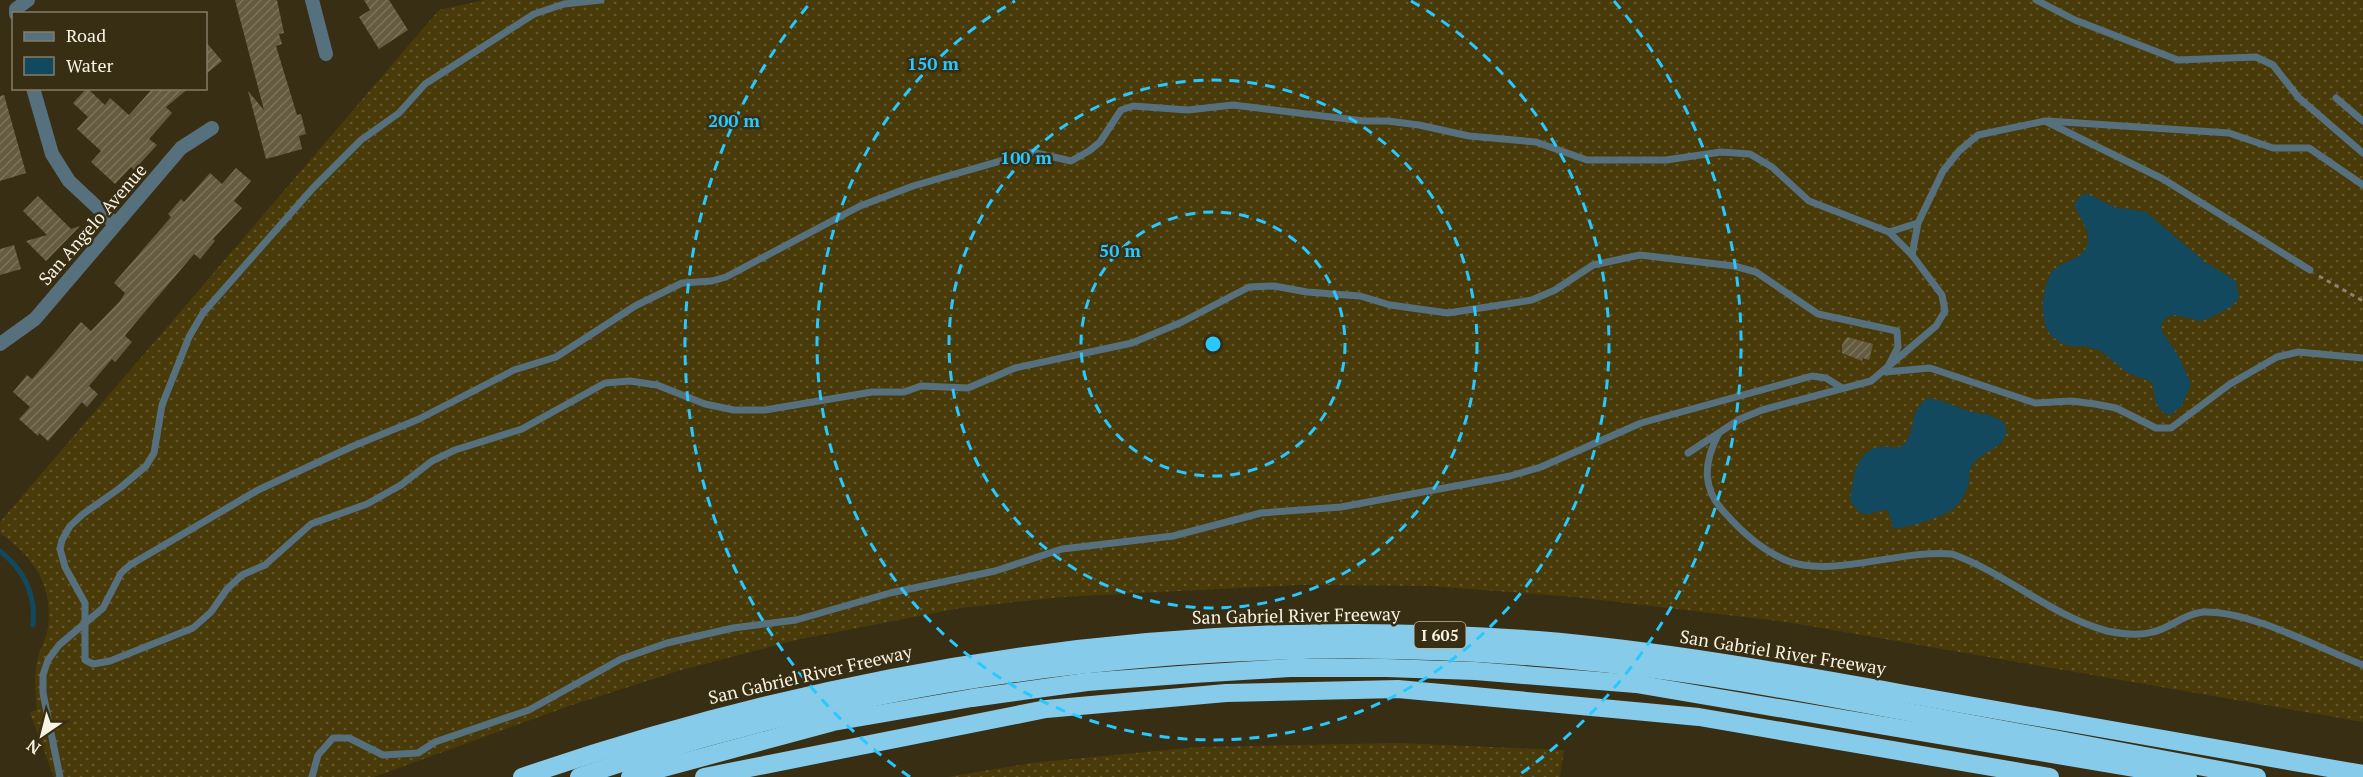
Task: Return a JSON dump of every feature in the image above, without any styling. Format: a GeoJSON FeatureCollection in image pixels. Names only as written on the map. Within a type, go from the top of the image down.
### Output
{"type":"FeatureCollection","features":[{"type":"Feature","properties":{"kind":"highway","name":"San Gabriel River Freeway"},"geometry":{"type":"LineString","coordinates":[[522,777],[602,750],[719,716],[907,673],[1050,651],[1158,641],[1242,635],[1364,633],[1494,637],[1673,655],[2363,774]]}},
{"type":"Feature","properties":{"kind":"highway"},"geometry":{"type":"LineString","coordinates":[[579,777],[659,750],[775,719],[955,682],[1170,656],[1359,650],[1590,662],[1698,675],[2257,777]]}},
{"type":"Feature","properties":{"kind":"highway"},"geometry":{"type":"LineString","coordinates":[[630,777],[833,722],[972,698],[1087,682],[1290,668],[1475,671],[1635,684],[2188,777]]}},
{"type":"Feature","properties":{"kind":"highway"},"geometry":{"type":"LineString","coordinates":[[704,777],[1046,709],[1226,693],[1398,689],[1699,717],[2050,777]]}},
{"type":"Feature","properties":{"kind":"street"},"geometry":{"type":"LineString","coordinates":[[16,12],[16,9],[28,0]]}},
{"type":"Feature","properties":{"kind":"street"},"geometry":{"type":"LineString","coordinates":[[312,0],[326,54]]}},
{"type":"Feature","properties":{"kind":"street"},"geometry":{"type":"LineString","coordinates":[[34,90],[52,154],[69,181],[115,224]]}},
{"type":"Feature","properties":{"kind":"street","name":"San Angelo Avenue"},"geometry":{"type":"LineString","coordinates":[[0,344],[35,319],[181,148],[212,128]]}},
{"type":"Feature","properties":{"kind":"lane"},"geometry":{"type":"LineString","coordinates":[[601,0],[564,4],[534,14],[425,84],[399,113],[361,140],[313,188],[204,313],[189,337],[162,405],[154,453],[146,466],[83,514],[70,526],[62,540],[60,549],[65,567],[85,603],[85,660],[93,664],[110,661],[193,628],[211,612],[226,589],[242,575],[265,565],[311,524],[367,504],[401,485],[432,460],[455,450],[522,429],[605,383],[630,381],[657,385],[705,404],[734,410],[765,410],[872,392],[904,392],[921,386],[968,388],[993,380],[1015,368],[1132,343],[1182,322],[1249,287],[1274,286],[1307,292],[1360,296],[1390,304],[1448,313],[1532,300],[1555,290],[1593,265],[1640,255],[1702,262],[1756,273],[1818,314],[1897,331],[1898,347],[1885,372]]}},
{"type":"Feature","properties":{"kind":"lane"},"geometry":{"type":"LineString","coordinates":[[2036,0],[2075,20],[2178,60],[2256,57],[2273,65],[2299,98],[2363,153]]}},
{"type":"Feature","properties":{"kind":"lane"},"geometry":{"type":"LineString","coordinates":[[2336,98],[2363,121]]}},
{"type":"Feature","properties":{"kind":"lane"},"geometry":{"type":"LineString","coordinates":[[60,777],[43,693],[43,675],[48,660],[59,645],[103,608],[121,573],[129,565],[258,490],[351,447],[419,419],[514,370],[556,357],[636,306],[682,283],[712,281],[726,277],[887,195],[1032,153],[1071,161],[1100,142],[1121,110],[1133,106],[1179,110],[1233,105],[1364,121],[1419,125],[1469,136],[1536,142],[1587,160],[1665,160],[1720,152],[1749,154],[1772,167],[1809,201],[1889,232],[1912,255],[1942,295],[1946,311],[1936,326],[1885,372],[1871,381],[1740,418],[1718,435],[1688,453]]}},
{"type":"Feature","properties":{"kind":"lane"},"geometry":{"type":"LineString","coordinates":[[2045,121],[2163,179],[2310,270]]}},
{"type":"Feature","properties":{"kind":"lane"},"geometry":{"type":"LineString","coordinates":[[1912,255],[1918,223],[1943,171],[1959,151],[1978,135],[2045,121],[2229,133],[2273,148],[2309,148],[2363,185]]}},
{"type":"Feature","properties":{"kind":"lane"},"geometry":{"type":"LineString","coordinates":[[1889,232],[1908,228],[1918,223]]}},
{"type":"Feature","properties":{"kind":"lane"},"geometry":{"type":"LineString","coordinates":[[1885,372],[1930,368],[2036,403],[2071,401],[2095,404],[2116,408],[2156,428],[2171,428],[2230,384],[2277,357],[2298,352],[2363,358]]}},
{"type":"Feature","properties":{"kind":"lane"},"geometry":{"type":"LineString","coordinates":[[312,777],[318,755],[333,738],[349,738],[383,755],[418,753],[435,742],[529,710],[621,659],[667,643],[733,628],[796,620],[890,593],[995,571],[1062,549],[1173,536],[1261,513],[1341,507],[1510,476],[1541,467],[1641,423],[1812,376],[1826,378],[1842,388]]}},
{"type":"Feature","properties":{"kind":"lane"},"geometry":{"type":"LineString","coordinates":[[1718,435],[1707,460],[1706,478],[1711,495],[1734,523],[1771,552],[1789,562],[1826,565],[1932,552],[1952,554],[2065,613],[2106,630],[2138,635],[2154,632],[2185,616],[2220,613],[2269,627],[2363,665]]}},
{"type":"Feature","properties":{"kind":"path"},"geometry":{"type":"LineString","coordinates":[[2310,270],[2363,301]]}},
{"type":"Feature","properties":{"kind":"shaded area"},"geometry":{"type":"Polygon","coordinates":[[[485,0],[2363,0],[2363,722],[1787,622],[1575,597],[1430,586],[1298,585],[1062,597],[960,608],[796,640],[678,671],[569,706],[374,777],[54,777],[30,713],[37,709],[35,675],[39,654],[47,634],[49,612],[47,598],[44,585],[31,562],[0,533],[0,522],[439,10],[485,0]]]}},
{"type":"Feature","properties":{"kind":"shaded area"},"geometry":{"type":"Polygon","coordinates":[[[1398,743],[1564,750],[1560,777],[947,777],[1031,763],[1197,747],[1398,743]]]}},
{"type":"Feature","properties":{"kind":"water"},"geometry":{"type":"Polygon","coordinates":[[[2088,194],[2114,207],[2146,212],[2205,262],[2236,281],[2239,298],[2232,306],[2201,321],[2175,315],[2167,317],[2161,324],[2162,331],[2179,357],[2191,384],[2182,405],[2171,415],[2161,411],[2158,407],[2152,382],[2130,374],[2097,350],[2060,342],[2048,331],[2045,324],[2043,306],[2048,279],[2060,265],[2079,256],[2088,242],[2085,225],[2074,205],[2081,195],[2088,194]]]}},
{"type":"Feature","properties":{"kind":"water"},"geometry":{"type":"Polygon","coordinates":[[[1928,398],[1943,401],[1970,412],[1995,417],[2005,424],[2006,432],[2001,443],[1973,464],[1966,492],[1953,509],[1924,522],[1893,528],[1888,510],[1864,514],[1855,507],[1850,500],[1854,475],[1860,460],[1872,449],[1897,447],[1906,442],[1917,409],[1928,398]]]}},
{"type":"Feature","properties":{"kind":"building"},"geometry":{"type":"Polygon","coordinates":[[[235,0],[277,0],[284,33],[279,34],[282,44],[276,46],[297,115],[301,114],[306,134],[299,136],[302,149],[266,159],[248,91],[264,110],[235,0]]]}},
{"type":"Feature","properties":{"kind":"building"},"geometry":{"type":"Polygon","coordinates":[[[364,0],[389,0],[408,30],[379,49],[359,17],[370,10],[364,0]]]}},
{"type":"Feature","properties":{"kind":"building"},"geometry":{"type":"Polygon","coordinates":[[[207,43],[222,61],[207,73],[207,43]]]}},
{"type":"Feature","properties":{"kind":"building"},"geometry":{"type":"Polygon","coordinates":[[[85,90],[89,90],[105,105],[110,98],[129,115],[151,90],[187,90],[166,107],[172,113],[149,139],[157,145],[134,170],[131,167],[115,184],[91,162],[101,151],[77,129],[88,117],[73,103],[85,90]]]}},
{"type":"Feature","properties":{"kind":"building"},"geometry":{"type":"Polygon","coordinates":[[[4,95],[26,173],[0,181],[0,96],[4,95]]]}},
{"type":"Feature","properties":{"kind":"building"},"geometry":{"type":"Polygon","coordinates":[[[236,168],[251,181],[234,201],[242,208],[213,239],[215,241],[200,259],[194,254],[127,333],[125,336],[132,342],[115,362],[112,359],[89,386],[98,394],[87,407],[82,402],[48,441],[39,433],[38,436],[19,419],[30,407],[13,392],[27,375],[32,379],[81,322],[91,331],[120,301],[125,293],[114,283],[171,217],[168,214],[181,199],[184,202],[210,173],[222,184],[236,168]]]}},
{"type":"Feature","properties":{"kind":"building"},"geometry":{"type":"Polygon","coordinates":[[[38,196],[71,229],[80,226],[46,261],[26,241],[47,235],[23,211],[38,196]]]}},
{"type":"Feature","properties":{"kind":"building"},"geometry":{"type":"Polygon","coordinates":[[[14,245],[21,269],[0,275],[0,249],[14,245]]]}},
{"type":"Feature","properties":{"kind":"building"},"geometry":{"type":"Polygon","coordinates":[[[1847,337],[1873,344],[1869,360],[1863,358],[1862,361],[1842,353],[1842,345],[1847,337]]]}},
{"type":"Feature","properties":{"kind":"waterway"},"geometry":{"type":"LineString","coordinates":[[0,551],[16,566],[27,584],[32,603],[33,625]]}}]}
